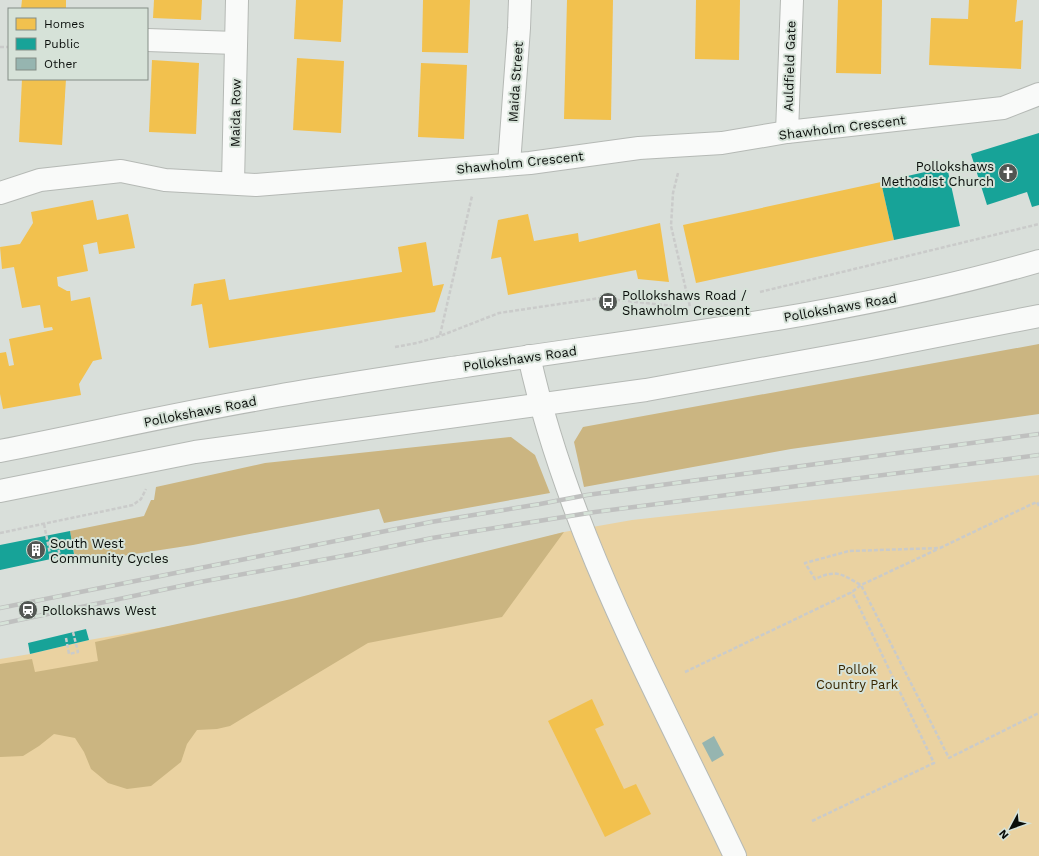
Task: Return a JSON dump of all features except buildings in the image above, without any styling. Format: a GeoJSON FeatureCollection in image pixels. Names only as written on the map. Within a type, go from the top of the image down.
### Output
{"type":"FeatureCollection","features":[{"type":"Feature","properties":{"kind":"main road","name":"Maida Row"},"geometry":{"type":"LineString","coordinates":[[233,183],[237,0]]}},
{"type":"Feature","properties":{"kind":"main road","name":"Maida Street"},"geometry":{"type":"LineString","coordinates":[[509,164],[520,0]]}},
{"type":"Feature","properties":{"kind":"main road","name":"Auldfield Gate"},"geometry":{"type":"LineString","coordinates":[[787,132],[792,0]]}},
{"type":"Feature","properties":{"kind":"main road"},"geometry":{"type":"LineString","coordinates":[[148,40],[236,43]]}},
{"type":"Feature","properties":{"kind":"main road","name":"Shawholm Crescent"},"geometry":{"type":"LineString","coordinates":[[0,193],[40,180],[121,171],[165,180],[233,183],[256,186],[478,167],[639,148],[722,143],[787,132],[1003,108],[1039,94]]}},
{"type":"Feature","properties":{"kind":"main road","name":"Pollokshaws Road"},"geometry":{"type":"LineString","coordinates":[[0,451],[258,399],[358,382],[697,332],[900,297],[1039,262]]}},
{"type":"Feature","properties":{"kind":"main road"},"geometry":{"type":"LineString","coordinates":[[0,490],[195,452],[601,396],[703,380],[1039,316]]}},
{"type":"Feature","properties":{"kind":"main road"},"geometry":{"type":"LineString","coordinates":[[529,356],[540,404],[569,494],[607,588],[683,750],[735,856]]}},
{"type":"Feature","properties":{"kind":"path"},"geometry":{"type":"LineString","coordinates":[[683,308],[691,308],[671,226],[673,193],[684,145]]}},
{"type":"Feature","properties":{"kind":"path"},"geometry":{"type":"LineString","coordinates":[[440,336],[478,167]]}},
{"type":"Feature","properties":{"kind":"path"},"geometry":{"type":"LineString","coordinates":[[758,293],[1039,224]]}},
{"type":"Feature","properties":{"kind":"path"},"geometry":{"type":"LineString","coordinates":[[394,347],[417,343],[440,336],[499,313],[600,298],[676,307]]}},
{"type":"Feature","properties":{"kind":"path"},"geometry":{"type":"LineString","coordinates":[[0,533],[137,503],[142,499],[150,481],[148,462]]}},
{"type":"Feature","properties":{"kind":"path"},"geometry":{"type":"LineString","coordinates":[[685,672],[852,592],[861,585],[1030,505],[1037,502],[1039,506]]}},
{"type":"Feature","properties":{"kind":"path"},"geometry":{"type":"LineString","coordinates":[[44,524],[51,559]]}},
{"type":"Feature","properties":{"kind":"path"},"geometry":{"type":"LineString","coordinates":[[48,543],[57,540],[60,557]]}},
{"type":"Feature","properties":{"kind":"path"},"geometry":{"type":"LineString","coordinates":[[940,548],[849,551],[805,563],[815,579],[828,573],[840,574],[861,585],[949,758],[1039,713]]}},
{"type":"Feature","properties":{"kind":"path"},"geometry":{"type":"LineString","coordinates":[[812,821],[934,763],[852,592]]}},
{"type":"Feature","properties":{"kind":"path"},"geometry":{"type":"LineString","coordinates":[[66,638],[69,654],[78,652],[73,632]]}},
{"type":"Feature","properties":{"kind":"green space","name":"Pollok Country Park"},"geometry":{"type":"Polygon","coordinates":[[[1039,475],[1039,856],[0,856],[0,659],[30,654],[89,640],[298,604],[564,532],[632,520],[1039,475]]]}},
{"type":"Feature","properties":{"kind":"shaded area"},"geometry":{"type":"Polygon","coordinates":[[[1039,344],[1039,414],[791,449],[584,487],[574,442],[583,427],[1039,344]]]}},
{"type":"Feature","properties":{"kind":"shaded area"},"geometry":{"type":"Polygon","coordinates":[[[511,437],[535,455],[550,493],[384,523],[379,509],[193,545],[76,563],[70,531],[144,516],[151,500],[154,500],[156,487],[265,463],[511,437]]]}},
{"type":"Feature","properties":{"kind":"shaded area"},"geometry":{"type":"Polygon","coordinates":[[[564,532],[502,617],[368,643],[230,726],[217,729],[197,730],[187,744],[181,762],[151,786],[127,789],[108,783],[91,769],[84,752],[75,738],[54,734],[23,756],[0,757],[0,664],[32,659],[35,672],[98,661],[95,642],[296,598],[564,532]]]}},
{"type":"Feature","properties":{"kind":"railway"},"geometry":{"type":"LineString","coordinates":[[0,608],[431,522],[587,495],[1039,434]]}},
{"type":"Feature","properties":{"kind":"railway"},"geometry":{"type":"LineString","coordinates":[[0,624],[200,582],[432,538],[595,512],[1039,455]]}},
{"type":"Feature","properties":{"kind":"place","name":"Pollokshaws Methodist Church"},"geometry":{"type":"Point","coordinates":[1008,173]}},
{"type":"Feature","properties":{"kind":"place","name":"Pollokshaws Road / Shawholm Crescent"},"geometry":{"type":"Point","coordinates":[608,302]}},
{"type":"Feature","properties":{"kind":"place","name":"South West Community Cycles"},"geometry":{"type":"Point","coordinates":[36,550]}},
{"type":"Feature","properties":{"kind":"place","name":"Pollokshaws West"},"geometry":{"type":"Point","coordinates":[28,610]}}]}
